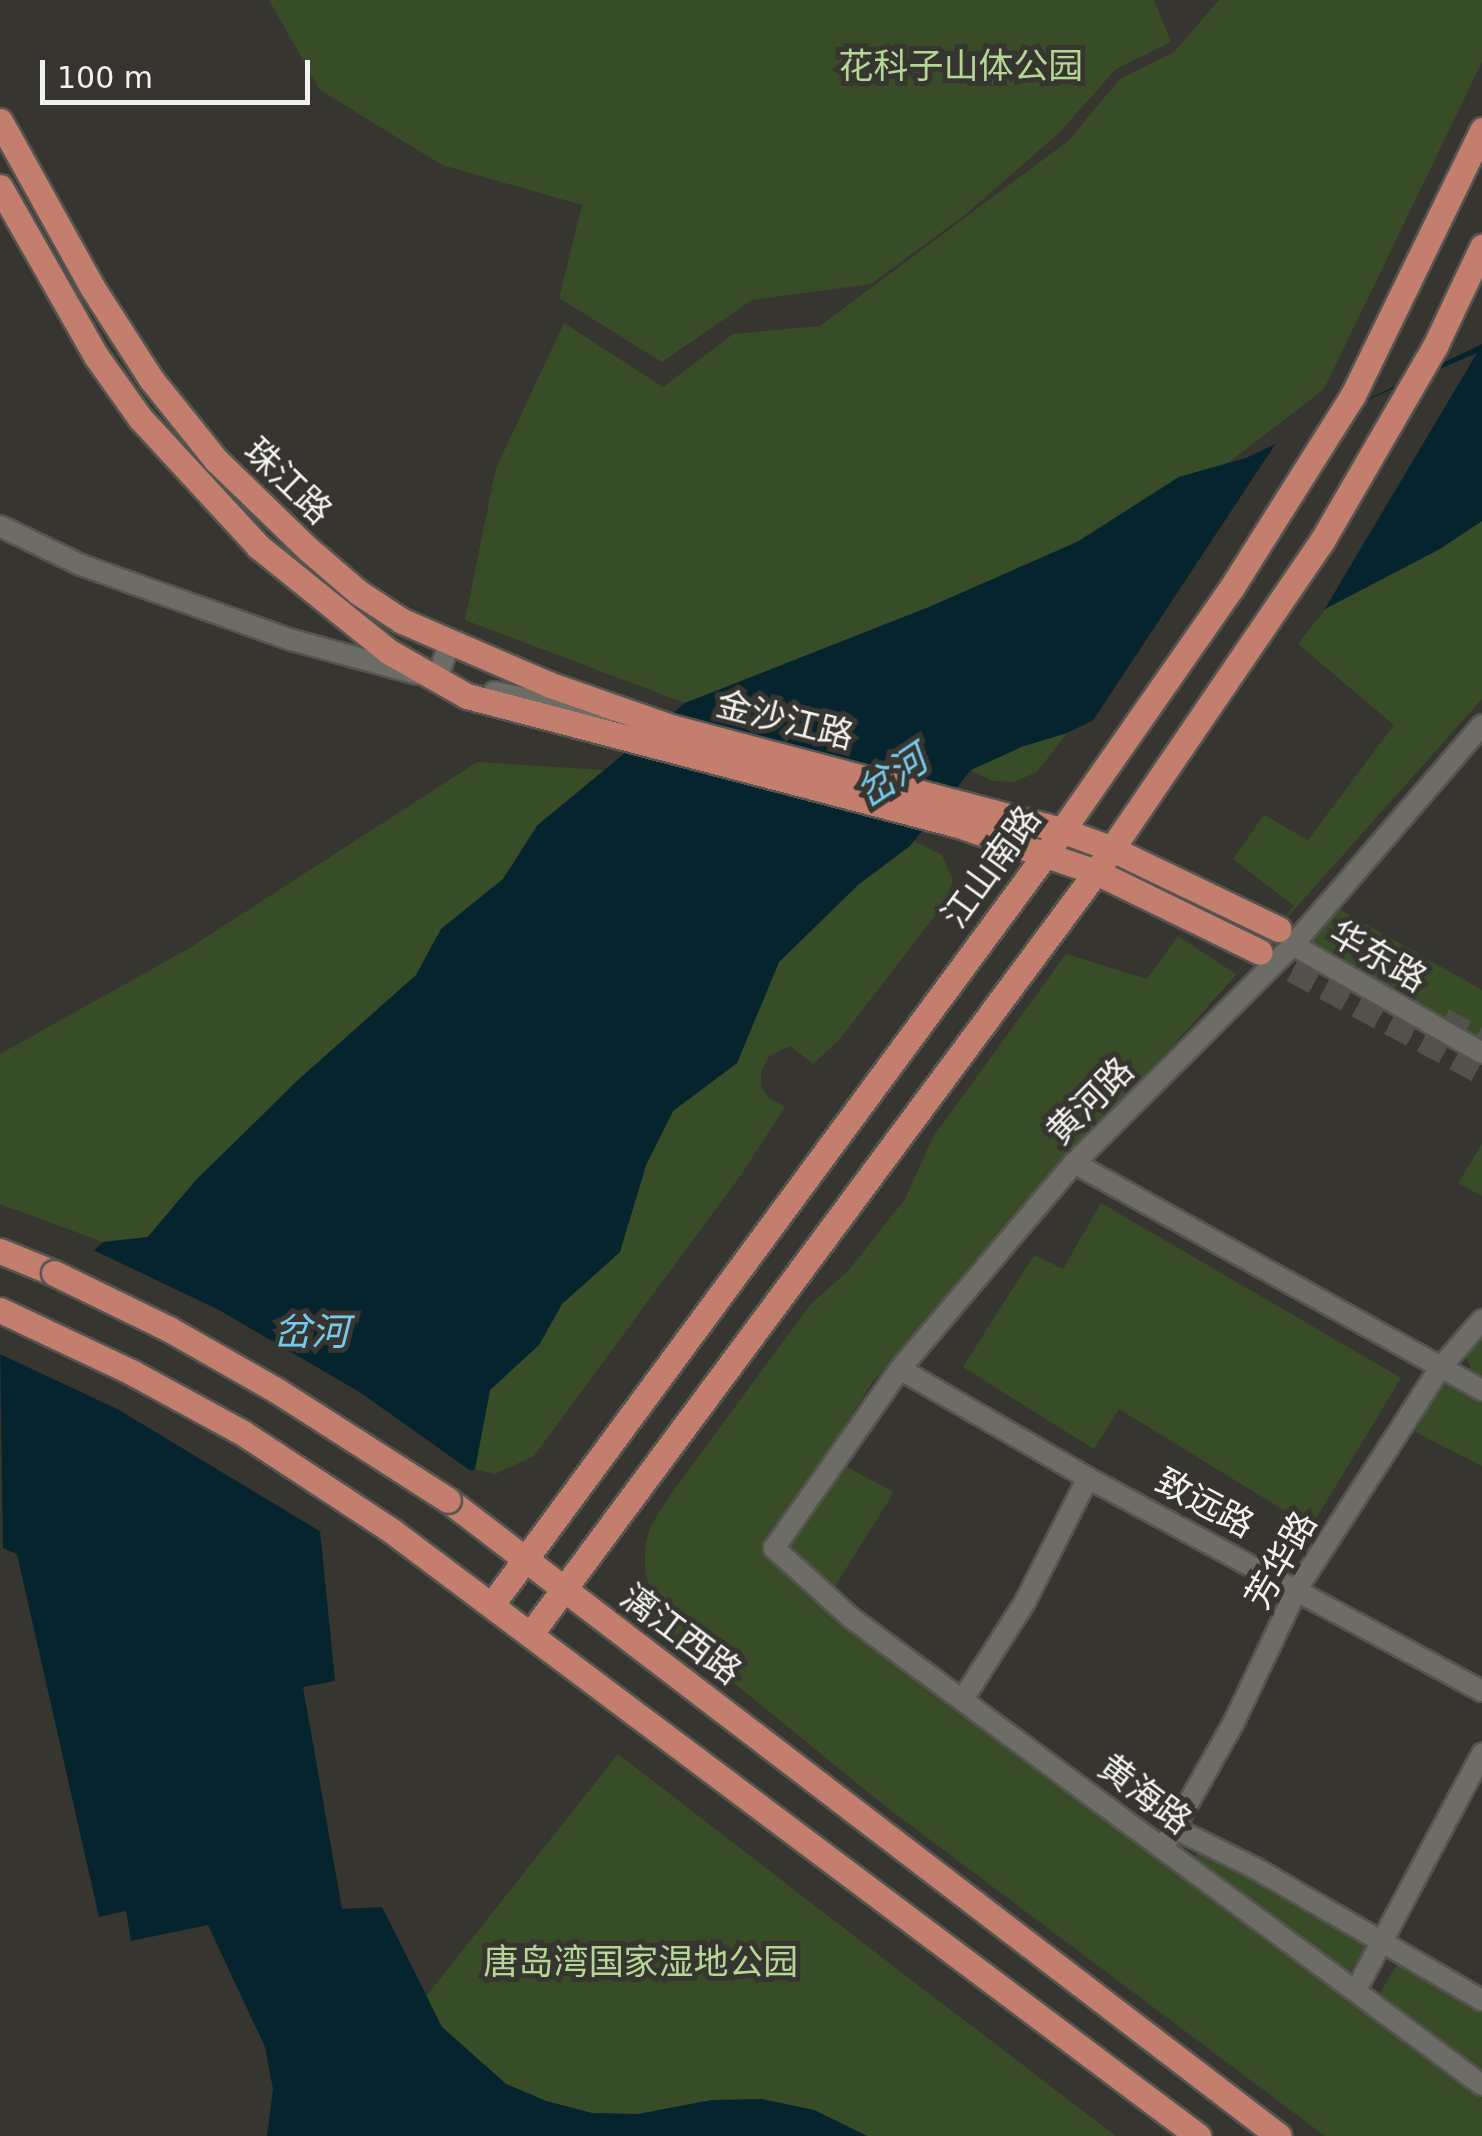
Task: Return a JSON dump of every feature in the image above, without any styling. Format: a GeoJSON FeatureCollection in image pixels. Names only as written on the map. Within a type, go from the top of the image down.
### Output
{"type":"FeatureCollection","features":[{"type":"Feature","properties":{"kind":"main road","name":"珠江路"},"geometry":{"type":"LineString","coordinates":[[0,121],[92,287],[151,379],[216,460],[358,592],[449,644],[671,727]]}},
{"type":"Feature","properties":{"kind":"main road","name":"江山南路"},"geometry":{"type":"LineString","coordinates":[[492,1603],[1045,855],[1232,588],[1348,404],[1482,130]]}},
{"type":"Feature","properties":{"kind":"main road","name":"珠江路"},"geometry":{"type":"LineString","coordinates":[[0,187],[96,356],[140,418],[192,479],[258,546],[337,612],[388,651],[437,680]]}},
{"type":"Feature","properties":{"kind":"main road"},"geometry":{"type":"LineString","coordinates":[[532,1632],[562,1586],[1096,872],[1322,541],[1435,346],[1482,247]]}},
{"type":"Feature","properties":{"kind":"main road","name":"金沙江路"},"geometry":{"type":"LineString","coordinates":[[437,680],[466,696],[636,743],[964,814],[1061,830],[1110,848],[1286,937]]}},
{"type":"Feature","properties":{"kind":"main road","name":"金沙江路"},"geometry":{"type":"LineString","coordinates":[[671,727],[964,814],[1045,855],[1096,872],[1260,952]]}},
{"type":"Feature","properties":{"kind":"main road","name":"漓江西路"},"geometry":{"type":"LineString","coordinates":[[0,1251],[169,1328],[276,1390],[448,1500],[1279,2136]]}},
{"type":"Feature","properties":{"kind":"main road"},"geometry":{"type":"LineString","coordinates":[[6,1313],[133,1373],[243,1433],[392,1531],[532,1632],[1198,2136]]}},
{"type":"Feature","properties":{"kind":"street","name":"金沙江路"},"geometry":{"type":"LineString","coordinates":[[0,526],[80,565],[292,640],[437,680],[671,727]]}},
{"type":"Feature","properties":{"kind":"street"},"geometry":{"type":"LineString","coordinates":[[437,680],[449,644]]}},
{"type":"Feature","properties":{"kind":"street","name":"黄河路"},"geometry":{"type":"LineString","coordinates":[[774,1548],[900,1369],[1074,1163],[1482,725]]}},
{"type":"Feature","properties":{"kind":"street","name":"华东路"},"geometry":{"type":"LineString","coordinates":[[1286,937],[1482,1053]]}},
{"type":"Feature","properties":{"kind":"street"},"geometry":{"type":"LineString","coordinates":[[1074,1163],[1482,1390]]}},
{"type":"Feature","properties":{"kind":"street","name":"芳华路"},"geometry":{"type":"LineString","coordinates":[[1163,1848],[1233,1724],[1296,1588],[1440,1368],[1482,1320]]}},
{"type":"Feature","properties":{"kind":"street","name":"致远路"},"geometry":{"type":"LineString","coordinates":[[900,1369],[1088,1478],[1482,1691]]}},
{"type":"Feature","properties":{"kind":"street"},"geometry":{"type":"LineString","coordinates":[[963,1700],[1025,1602],[1088,1478]]}},
{"type":"Feature","properties":{"kind":"street","name":"黄海路"},"geometry":{"type":"LineString","coordinates":[[774,1548],[850,1616],[1482,2085]]}},
{"type":"Feature","properties":{"kind":"street"},"geometry":{"type":"LineString","coordinates":[[1356,1990],[1482,1754]]}},
{"type":"Feature","properties":{"kind":"street"},"geometry":{"type":"LineString","coordinates":[[1176,1829],[1255,1868],[1482,2000]]}},
{"type":"Feature","properties":{"kind":"green space","name":"花科子山体公园"},"geometry":{"type":"Polygon","coordinates":[[[269,0],[1154,0],[1171,42],[1116,69],[1059,133],[966,214],[871,284],[752,300],[662,362],[559,298],[582,205],[442,165],[320,90],[269,0]]]}},
{"type":"Feature","properties":{"kind":"green space"},"geometry":{"type":"Polygon","coordinates":[[[1219,0],[1482,0],[1482,62],[1324,389],[1228,463],[1179,477],[1077,542],[929,607],[685,703],[465,620],[496,468],[564,323],[663,387],[733,334],[820,326],[1068,141],[1120,79],[1174,52],[1219,0]]]}},
{"type":"Feature","properties":{"kind":"green space"},"geometry":{"type":"Polygon","coordinates":[[[1482,521],[1482,699],[872,1383],[765,1550],[775,1563],[1482,2092],[1482,2136],[1325,2136],[885,1806],[664,1626],[645,1573],[645,1547],[650,1527],[671,1494],[810,1305],[849,1270],[905,1199],[933,1137],[1066,954],[1147,979],[1178,936],[1236,974],[1294,906],[1233,859],[1264,815],[1308,840],[1394,725],[1298,644],[1325,609],[1482,521]]]}},
{"type":"Feature","properties":{"kind":"green space"},"geometry":{"type":"Polygon","coordinates":[[[1067,733],[1037,772],[1014,782],[992,781],[971,770],[1021,747],[1067,733]]]}},
{"type":"Feature","properties":{"kind":"green space"},"geometry":{"type":"Polygon","coordinates":[[[477,762],[604,770],[537,825],[503,879],[441,929],[416,975],[298,1080],[196,1180],[147,1237],[103,1242],[0,1204],[0,1054],[188,949],[477,762]]]}},
{"type":"Feature","properties":{"kind":"green space"},"geometry":{"type":"Polygon","coordinates":[[[914,841],[942,855],[953,880],[947,900],[840,1039],[813,1064],[790,1046],[769,1056],[761,1072],[761,1086],[768,1097],[785,1107],[743,1172],[534,1456],[495,1474],[475,1469],[490,1390],[539,1345],[562,1304],[620,1252],[646,1165],[674,1110],[737,1063],[779,962],[858,885],[914,841]]]}},
{"type":"Feature","properties":{"kind":"green space"},"geometry":{"type":"Polygon","coordinates":[[[1338,908],[1482,990],[1482,1043],[1306,942],[1338,908]]]}},
{"type":"Feature","properties":{"kind":"green space"},"geometry":{"type":"Polygon","coordinates":[[[1482,1144],[1482,1196],[1458,1183],[1482,1144]]]}},
{"type":"Feature","properties":{"kind":"green space"},"geometry":{"type":"Polygon","coordinates":[[[1101,1203],[1401,1378],[1311,1527],[1119,1409],[1094,1449],[963,1367],[1034,1255],[1063,1269],[1101,1203]]]}},
{"type":"Feature","properties":{"kind":"green space"},"geometry":{"type":"Polygon","coordinates":[[[1482,1338],[1482,1379],[1474,1375],[1466,1357],[1482,1338]]]}},
{"type":"Feature","properties":{"kind":"green space"},"geometry":{"type":"Polygon","coordinates":[[[1443,1377],[1482,1397],[1482,1466],[1415,1432],[1443,1377]]]}},
{"type":"Feature","properties":{"kind":"green space"},"geometry":{"type":"Polygon","coordinates":[[[843,1465],[894,1492],[832,1591],[782,1547],[843,1465]]]}},
{"type":"Feature","properties":{"kind":"green space","name":"唐岛湾国家湿地公园"},"geometry":{"type":"Polygon","coordinates":[[[618,1754],[1116,2136],[867,2136],[814,2110],[712,2100],[638,2114],[592,2113],[546,2101],[506,2084],[442,2027],[424,1999],[618,1754]]]}},
{"type":"Feature","properties":{"kind":"green space"},"geometry":{"type":"Polygon","coordinates":[[[1203,1845],[1369,1944],[1348,1975],[1193,1859],[1203,1845]]]}},
{"type":"Feature","properties":{"kind":"green space"},"geometry":{"type":"Polygon","coordinates":[[[1399,1961],[1482,2010],[1482,2076],[1377,1998],[1399,1961]]]}},
{"type":"Feature","properties":{"kind":"water","name":"岔河"},"geometry":{"type":"Polygon","coordinates":[[[1482,344],[1482,521],[1440,549],[1325,609],[1067,733],[1021,747],[971,770],[910,846],[858,885],[779,962],[737,1063],[673,1111],[646,1165],[620,1252],[562,1304],[539,1345],[490,1390],[475,1469],[320,1531],[335,1681],[303,1687],[342,1909],[382,1907],[442,2027],[506,2084],[546,2101],[592,2113],[638,2114],[712,2100],[762,2099],[814,2110],[867,2136],[267,2136],[273,2089],[265,2047],[208,1925],[131,1941],[126,1911],[99,1917],[17,1554],[3,1548],[0,1341],[103,1242],[148,1237],[196,1180],[298,1080],[416,975],[441,929],[503,879],[537,826],[685,703],[929,607],[1077,542],[1179,477],[1246,458],[1482,344]]]}},
{"type":"Feature","properties":{"kind":"pier"},"geometry":{"type":"Polygon","coordinates":[[[1477,353],[1320,617],[1088,728],[1280,437],[1477,353]]]}},
{"type":"Feature","properties":{"kind":"pier"},"geometry":{"type":"Polygon","coordinates":[[[89,1248],[219,1310],[361,1393],[475,1474],[326,1535],[119,1410],[0,1354],[0,1334],[89,1248]]]}},
{"type":"Feature","properties":{"kind":"tunnel"},"geometry":{"type":"LineString","coordinates":[[1260,952],[1482,1072]]}},
{"type":"Feature","properties":{"kind":"tunnel"},"geometry":{"type":"LineString","coordinates":[[1443,1020],[1482,1041]]}}]}
